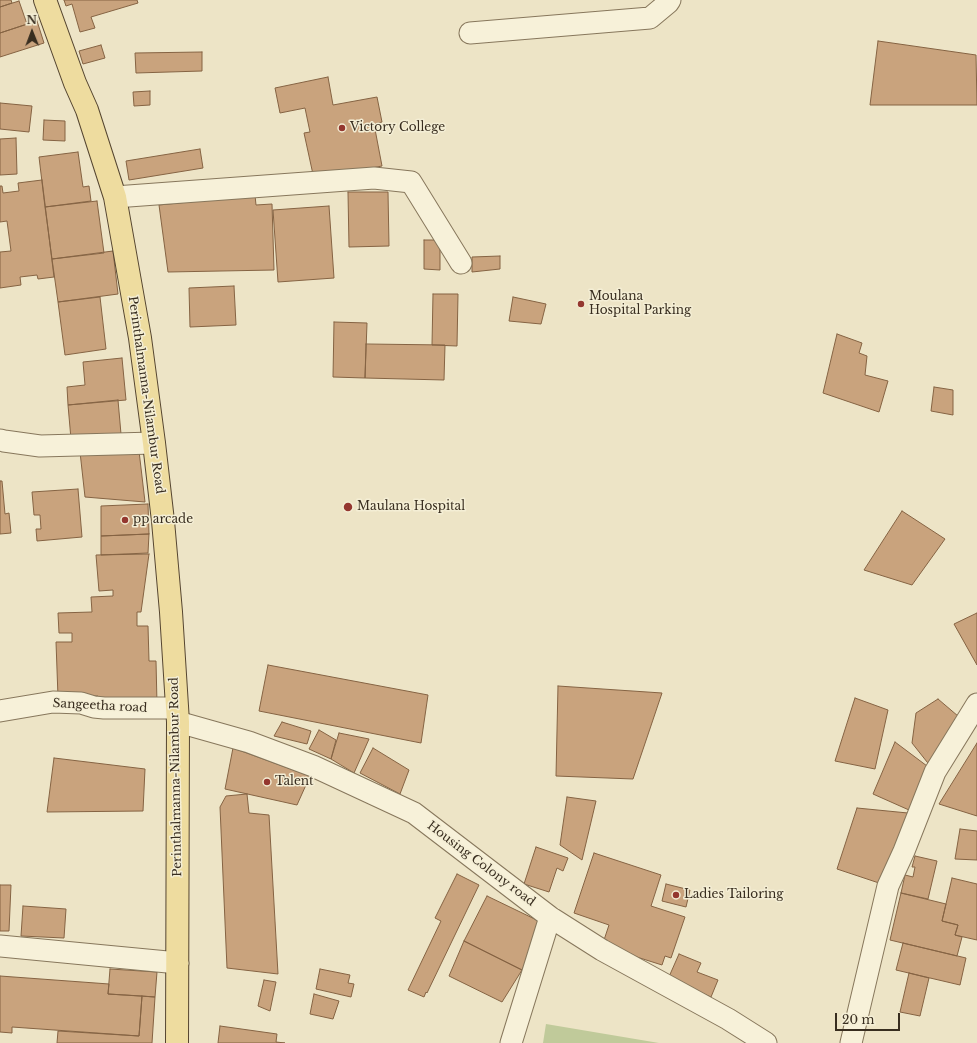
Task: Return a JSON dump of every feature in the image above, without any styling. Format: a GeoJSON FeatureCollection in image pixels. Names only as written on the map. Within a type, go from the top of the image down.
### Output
{"type":"FeatureCollection","features":[{"type":"Feature","properties":{"kind":"main road","name":"Perinthalmanna-Nilambur Road"},"geometry":{"type":"LineString","coordinates":[[45,0],[75,83],[88,110],[115,197],[140,338],[154,443],[171,612],[177,715],[178,1043]]}},
{"type":"Feature","properties":{"kind":"street"},"geometry":{"type":"LineString","coordinates":[[470,33],[650,18],[670,0]]}},
{"type":"Feature","properties":{"kind":"street"},"geometry":{"type":"LineString","coordinates":[[115,197],[374,178],[411,182],[461,264]]}},
{"type":"Feature","properties":{"kind":"street"},"geometry":{"type":"LineString","coordinates":[[0,440],[40,446],[154,443]]}},
{"type":"Feature","properties":{"kind":"street","name":"Sangeetha road"},"geometry":{"type":"LineString","coordinates":[[0,711],[53,702],[81,703],[99,707],[177,715]]}},
{"type":"Feature","properties":{"kind":"street"},"geometry":{"type":"LineString","coordinates":[[851,1043],[888,886],[904,851],[935,772],[977,704]]}},
{"type":"Feature","properties":{"kind":"street","name":"Housing Colony road"},"geometry":{"type":"LineString","coordinates":[[177,715],[313,766],[414,813],[550,917],[602,950],[728,1019],[766,1043]]}},
{"type":"Feature","properties":{"kind":"street"},"geometry":{"type":"LineString","coordinates":[[511,1043],[550,917]]}},
{"type":"Feature","properties":{"kind":"street"},"geometry":{"type":"LineString","coordinates":[[0,946],[178,963]]}},
{"type":"Feature","properties":{"kind":"green space"},"geometry":{"type":"Polygon","coordinates":[[[546,1024],[659,1043],[543,1043],[546,1024]]]}},
{"type":"Feature","properties":{"kind":"building"},"geometry":{"type":"Polygon","coordinates":[[[0,0],[11,0],[12,3],[0,7],[0,0]]]}},
{"type":"Feature","properties":{"kind":"building"},"geometry":{"type":"Polygon","coordinates":[[[64,0],[137,0],[138,3],[91,17],[95,28],[80,32],[72,4],[66,6],[64,0]]]}},
{"type":"Feature","properties":{"kind":"building"},"geometry":{"type":"Polygon","coordinates":[[[19,1],[27,24],[0,33],[0,7],[19,1]]]}},
{"type":"Feature","properties":{"kind":"building"},"geometry":{"type":"Polygon","coordinates":[[[37,21],[44,43],[0,57],[0,33],[37,21]]]}},
{"type":"Feature","properties":{"kind":"building"},"geometry":{"type":"Polygon","coordinates":[[[878,41],[976,55],[977,105],[870,105],[878,41]]]}},
{"type":"Feature","properties":{"kind":"building"},"geometry":{"type":"Polygon","coordinates":[[[101,45],[105,58],[83,64],[79,51],[101,45]]]}},
{"type":"Feature","properties":{"kind":"building"},"geometry":{"type":"Polygon","coordinates":[[[202,52],[202,71],[136,73],[135,53],[202,52]]]}},
{"type":"Feature","properties":{"kind":"building","name":"Victory College"},"geometry":{"type":"Polygon","coordinates":[[[328,77],[333,105],[377,97],[382,122],[374,124],[382,166],[314,179],[304,133],[310,132],[305,108],[280,113],[275,88],[328,77]]]}},
{"type":"Feature","properties":{"kind":"building"},"geometry":{"type":"Polygon","coordinates":[[[150,91],[150,105],[134,106],[133,92],[150,91]]]}},
{"type":"Feature","properties":{"kind":"building"},"geometry":{"type":"Polygon","coordinates":[[[0,103],[32,106],[29,132],[0,129],[0,103]]]}},
{"type":"Feature","properties":{"kind":"building"},"geometry":{"type":"Polygon","coordinates":[[[44,120],[65,121],[65,141],[43,140],[44,120]]]}},
{"type":"Feature","properties":{"kind":"building"},"geometry":{"type":"Polygon","coordinates":[[[16,138],[17,174],[0,175],[0,139],[16,138]]]}},
{"type":"Feature","properties":{"kind":"building"},"geometry":{"type":"Polygon","coordinates":[[[200,149],[203,168],[129,180],[126,161],[200,149]]]}},
{"type":"Feature","properties":{"kind":"building"},"geometry":{"type":"Polygon","coordinates":[[[78,152],[83,187],[89,186],[91,201],[45,207],[39,157],[78,152]]]}},
{"type":"Feature","properties":{"kind":"building"},"geometry":{"type":"Polygon","coordinates":[[[42,180],[54,277],[38,279],[37,275],[20,277],[21,285],[0,288],[0,252],[11,251],[7,221],[0,222],[0,186],[2,186],[3,193],[19,191],[18,183],[42,180]]]}},
{"type":"Feature","properties":{"kind":"building"},"geometry":{"type":"Polygon","coordinates":[[[348,192],[388,192],[389,246],[349,247],[348,192]]]}},
{"type":"Feature","properties":{"kind":"building"},"geometry":{"type":"Polygon","coordinates":[[[255,195],[256,205],[272,204],[274,270],[168,272],[159,205],[255,195]]]}},
{"type":"Feature","properties":{"kind":"building"},"geometry":{"type":"Polygon","coordinates":[[[97,201],[104,253],[52,259],[45,207],[97,201]]]}},
{"type":"Feature","properties":{"kind":"building"},"geometry":{"type":"Polygon","coordinates":[[[329,206],[334,278],[278,282],[273,210],[329,206]]]}},
{"type":"Feature","properties":{"kind":"building"},"geometry":{"type":"Polygon","coordinates":[[[424,240],[440,240],[440,270],[424,269],[424,240]]]}},
{"type":"Feature","properties":{"kind":"building"},"geometry":{"type":"Polygon","coordinates":[[[113,251],[118,294],[58,302],[52,259],[113,251]]]}},
{"type":"Feature","properties":{"kind":"building"},"geometry":{"type":"Polygon","coordinates":[[[500,256],[500,269],[472,272],[472,257],[500,256]]]}},
{"type":"Feature","properties":{"kind":"building"},"geometry":{"type":"Polygon","coordinates":[[[234,286],[236,325],[190,327],[189,288],[234,286]]]}},
{"type":"Feature","properties":{"kind":"building"},"geometry":{"type":"Polygon","coordinates":[[[433,294],[458,294],[457,346],[432,345],[433,294]]]}},
{"type":"Feature","properties":{"kind":"building"},"geometry":{"type":"Polygon","coordinates":[[[100,297],[106,349],[65,355],[58,302],[100,297]]]}},
{"type":"Feature","properties":{"kind":"building"},"geometry":{"type":"Polygon","coordinates":[[[513,297],[546,304],[541,324],[509,321],[513,297]]]}},
{"type":"Feature","properties":{"kind":"building"},"geometry":{"type":"Polygon","coordinates":[[[334,322],[367,323],[365,378],[333,377],[334,322]]]}},
{"type":"Feature","properties":{"kind":"building"},"geometry":{"type":"Polygon","coordinates":[[[837,334],[862,343],[859,353],[867,356],[865,375],[888,381],[879,412],[823,393],[837,334]]]}},
{"type":"Feature","properties":{"kind":"building"},"geometry":{"type":"Polygon","coordinates":[[[366,344],[445,345],[444,380],[365,378],[366,344]]]}},
{"type":"Feature","properties":{"kind":"building"},"geometry":{"type":"Polygon","coordinates":[[[122,358],[126,400],[68,405],[67,387],[85,385],[83,362],[122,358]]]}},
{"type":"Feature","properties":{"kind":"building"},"geometry":{"type":"Polygon","coordinates":[[[934,387],[953,390],[953,415],[931,411],[934,387]]]}},
{"type":"Feature","properties":{"kind":"building"},"geometry":{"type":"Polygon","coordinates":[[[118,400],[121,434],[71,439],[68,405],[118,400]]]}},
{"type":"Feature","properties":{"kind":"building"},"geometry":{"type":"Polygon","coordinates":[[[139,451],[145,502],[85,497],[80,452],[139,451]]]}},
{"type":"Feature","properties":{"kind":"building"},"geometry":{"type":"Polygon","coordinates":[[[0,481],[2,481],[5,514],[9,513],[11,533],[0,534],[0,481]]]}},
{"type":"Feature","properties":{"kind":"building"},"geometry":{"type":"Polygon","coordinates":[[[78,489],[82,537],[37,541],[36,529],[41,529],[40,515],[34,515],[32,492],[78,489]]]}},
{"type":"Feature","properties":{"kind":"building","name":"pp arcade"},"geometry":{"type":"Polygon","coordinates":[[[148,504],[149,534],[101,536],[101,506],[148,504]]]}},
{"type":"Feature","properties":{"kind":"building"},"geometry":{"type":"Polygon","coordinates":[[[902,511],[945,539],[912,585],[864,570],[902,511]]]}},
{"type":"Feature","properties":{"kind":"building","name":"pp arcade"},"geometry":{"type":"Polygon","coordinates":[[[149,534],[148,553],[101,555],[101,536],[149,534]]]}},
{"type":"Feature","properties":{"kind":"building"},"geometry":{"type":"Polygon","coordinates":[[[149,554],[141,612],[137,612],[137,626],[148,626],[149,661],[156,661],[157,704],[98,705],[98,696],[58,697],[56,642],[72,642],[72,633],[59,633],[58,613],[92,612],[91,597],[113,596],[113,590],[99,591],[96,555],[149,554]]]}},
{"type":"Feature","properties":{"kind":"building"},"geometry":{"type":"Polygon","coordinates":[[[977,613],[977,665],[954,624],[977,613]]]}},
{"type":"Feature","properties":{"kind":"building"},"geometry":{"type":"Polygon","coordinates":[[[268,665],[428,695],[421,743],[259,711],[268,665]]]}},
{"type":"Feature","properties":{"kind":"building"},"geometry":{"type":"Polygon","coordinates":[[[558,686],[662,693],[633,779],[556,776],[558,686]]]}},
{"type":"Feature","properties":{"kind":"building"},"geometry":{"type":"Polygon","coordinates":[[[855,698],[888,710],[875,769],[835,761],[855,698]]]}},
{"type":"Feature","properties":{"kind":"building"},"geometry":{"type":"Polygon","coordinates":[[[938,699],[965,722],[935,772],[912,743],[916,713],[938,699]]]}},
{"type":"Feature","properties":{"kind":"building"},"geometry":{"type":"Polygon","coordinates":[[[282,722],[311,731],[307,744],[274,736],[282,722]]]}},
{"type":"Feature","properties":{"kind":"building"},"geometry":{"type":"Polygon","coordinates":[[[319,730],[336,740],[331,759],[309,749],[319,730]]]}},
{"type":"Feature","properties":{"kind":"building"},"geometry":{"type":"Polygon","coordinates":[[[339,733],[369,739],[354,773],[331,759],[339,733]]]}},
{"type":"Feature","properties":{"kind":"building"},"geometry":{"type":"Polygon","coordinates":[[[895,742],[935,772],[918,814],[873,794],[895,742]]]}},
{"type":"Feature","properties":{"kind":"building"},"geometry":{"type":"Polygon","coordinates":[[[977,743],[977,816],[939,804],[977,743]]]}},
{"type":"Feature","properties":{"kind":"building","name":"Talent"},"geometry":{"type":"Polygon","coordinates":[[[233,748],[310,776],[297,805],[225,789],[233,748]]]}},
{"type":"Feature","properties":{"kind":"building"},"geometry":{"type":"Polygon","coordinates":[[[373,748],[409,770],[400,794],[360,773],[373,748]]]}},
{"type":"Feature","properties":{"kind":"building"},"geometry":{"type":"Polygon","coordinates":[[[54,758],[145,769],[143,811],[47,812],[54,758]]]}},
{"type":"Feature","properties":{"kind":"building"},"geometry":{"type":"Polygon","coordinates":[[[247,794],[249,813],[269,815],[278,974],[227,968],[220,807],[226,796],[247,794]]]}},
{"type":"Feature","properties":{"kind":"building"},"geometry":{"type":"Polygon","coordinates":[[[567,797],[596,801],[582,860],[560,845],[567,797]]]}},
{"type":"Feature","properties":{"kind":"building"},"geometry":{"type":"Polygon","coordinates":[[[857,808],[918,814],[888,886],[837,869],[857,808]]]}},
{"type":"Feature","properties":{"kind":"building"},"geometry":{"type":"Polygon","coordinates":[[[960,829],[977,831],[977,860],[955,859],[960,829]]]}},
{"type":"Feature","properties":{"kind":"building"},"geometry":{"type":"Polygon","coordinates":[[[536,847],[568,858],[563,871],[557,868],[549,892],[524,884],[536,847]]]}},
{"type":"Feature","properties":{"kind":"building"},"geometry":{"type":"Polygon","coordinates":[[[594,853],[661,875],[651,906],[685,917],[671,958],[665,956],[662,965],[602,946],[609,925],[574,913],[594,853]]]}},
{"type":"Feature","properties":{"kind":"building"},"geometry":{"type":"Polygon","coordinates":[[[915,856],[937,861],[928,899],[901,893],[905,875],[913,877],[915,867],[912,867],[915,856]]]}},
{"type":"Feature","properties":{"kind":"building"},"geometry":{"type":"Polygon","coordinates":[[[457,874],[479,885],[424,997],[408,990],[441,921],[435,918],[457,874]]]}},
{"type":"Feature","properties":{"kind":"building"},"geometry":{"type":"Polygon","coordinates":[[[952,878],[977,884],[977,940],[955,935],[958,925],[942,921],[952,878]]]}},
{"type":"Feature","properties":{"kind":"building","name":"Ladies Tailoring"},"geometry":{"type":"Polygon","coordinates":[[[666,884],[690,890],[686,907],[662,901],[666,884]]]}},
{"type":"Feature","properties":{"kind":"building"},"geometry":{"type":"Polygon","coordinates":[[[0,885],[11,885],[9,931],[0,931],[0,885]]]}},
{"type":"Feature","properties":{"kind":"building"},"geometry":{"type":"Polygon","coordinates":[[[901,893],[946,904],[942,921],[958,925],[955,935],[962,937],[957,956],[890,940],[901,893]]]}},
{"type":"Feature","properties":{"kind":"building"},"geometry":{"type":"Polygon","coordinates":[[[487,896],[545,924],[522,970],[464,941],[487,896]]]}},
{"type":"Feature","properties":{"kind":"building"},"geometry":{"type":"Polygon","coordinates":[[[23,906],[66,909],[64,938],[21,936],[23,906]]]}},
{"type":"Feature","properties":{"kind":"building"},"geometry":{"type":"Polygon","coordinates":[[[464,941],[522,970],[502,1002],[449,976],[464,941]]]}},
{"type":"Feature","properties":{"kind":"building"},"geometry":{"type":"Polygon","coordinates":[[[903,943],[966,958],[960,985],[896,970],[903,943]]]}},
{"type":"Feature","properties":{"kind":"building"},"geometry":{"type":"Polygon","coordinates":[[[679,954],[701,963],[697,972],[718,980],[711,997],[668,979],[679,954]]]}},
{"type":"Feature","properties":{"kind":"building"},"geometry":{"type":"Polygon","coordinates":[[[110,969],[157,972],[155,997],[108,994],[110,969]]]}},
{"type":"Feature","properties":{"kind":"building"},"geometry":{"type":"Polygon","coordinates":[[[320,969],[350,975],[348,983],[354,984],[351,997],[316,989],[320,969]]]}},
{"type":"Feature","properties":{"kind":"building"},"geometry":{"type":"Polygon","coordinates":[[[909,973],[929,978],[920,1016],[900,1012],[909,973]]]}},
{"type":"Feature","properties":{"kind":"building"},"geometry":{"type":"Polygon","coordinates":[[[0,976],[109,984],[108,994],[142,996],[139,1036],[12,1027],[12,1033],[0,1032],[0,976]]]}},
{"type":"Feature","properties":{"kind":"building"},"geometry":{"type":"Polygon","coordinates":[[[264,980],[276,982],[270,1011],[258,1006],[264,980]]]}},
{"type":"Feature","properties":{"kind":"building"},"geometry":{"type":"Polygon","coordinates":[[[314,994],[339,1001],[333,1019],[310,1014],[314,994]]]}},
{"type":"Feature","properties":{"kind":"building"},"geometry":{"type":"Polygon","coordinates":[[[142,996],[155,997],[152,1043],[57,1043],[58,1031],[139,1036],[142,996]]]}},
{"type":"Feature","properties":{"kind":"building"},"geometry":{"type":"Polygon","coordinates":[[[220,1026],[277,1034],[276,1042],[285,1043],[218,1043],[220,1026]]]}},
{"type":"Feature","properties":{"kind":"place","name":"Victory College"},"geometry":{"type":"Point","coordinates":[342,128]}},
{"type":"Feature","properties":{"kind":"place","name":"Moulana Hospital Parking"},"geometry":{"type":"Point","coordinates":[581,304]}},
{"type":"Feature","properties":{"kind":"place","name":"Maulana Hospital"},"geometry":{"type":"Point","coordinates":[348,507]}},
{"type":"Feature","properties":{"kind":"place","name":"pp arcade"},"geometry":{"type":"Point","coordinates":[125,520]}},
{"type":"Feature","properties":{"kind":"place","name":"Talent"},"geometry":{"type":"Point","coordinates":[267,782]}},
{"type":"Feature","properties":{"kind":"place","name":"Ladies Tailoring"},"geometry":{"type":"Point","coordinates":[676,895]}}]}
